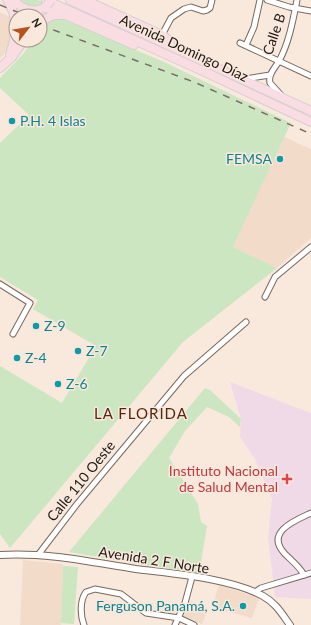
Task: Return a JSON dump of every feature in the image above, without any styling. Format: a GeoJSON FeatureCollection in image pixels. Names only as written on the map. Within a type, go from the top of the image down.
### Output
{"type":"FeatureCollection","features":[{"type":"Feature","properties":{"kind":"main road"},"geometry":{"type":"LineString","coordinates":[[7,0],[16,24],[10,57]]}},
{"type":"Feature","properties":{"kind":"main road","name":"Avenida Domingo Díaz"},"geometry":{"type":"LineString","coordinates":[[70,0],[282,96],[311,111]]}},
{"type":"Feature","properties":{"kind":"main road"},"geometry":{"type":"LineString","coordinates":[[85,0],[162,35],[187,53]]}},
{"type":"Feature","properties":{"kind":"main road"},"geometry":{"type":"LineString","coordinates":[[15,2],[27,10],[44,6],[179,64],[205,72]]}},
{"type":"Feature","properties":{"kind":"main road","name":"Avenida Domingo Díaz"},"geometry":{"type":"LineString","coordinates":[[44,6],[205,72],[311,122]]}},
{"type":"Feature","properties":{"kind":"main road"},"geometry":{"type":"LineString","coordinates":[[48,18],[53,15],[70,17]]}},
{"type":"Feature","properties":{"kind":"main road"},"geometry":{"type":"LineString","coordinates":[[10,57],[15,48]]}},
{"type":"Feature","properties":{"kind":"main road"},"geometry":{"type":"LineString","coordinates":[[0,68],[17,48]]}},
{"type":"Feature","properties":{"kind":"main road"},"geometry":{"type":"LineString","coordinates":[[10,57],[21,48]]}},
{"type":"Feature","properties":{"kind":"street"},"geometry":{"type":"LineString","coordinates":[[162,35],[173,16],[189,7],[207,10],[210,8],[212,0]]}},
{"type":"Feature","properties":{"kind":"street"},"geometry":{"type":"LineString","coordinates":[[246,45],[254,26],[260,0]]}},
{"type":"Feature","properties":{"kind":"street"},"geometry":{"type":"LineString","coordinates":[[267,0],[311,11]]}},
{"type":"Feature","properties":{"kind":"street","name":"Calle B"},"geometry":{"type":"LineString","coordinates":[[282,96],[270,83],[270,75],[279,60],[288,37],[297,0]]}},
{"type":"Feature","properties":{"kind":"street"},"geometry":{"type":"LineString","coordinates":[[240,43],[311,76]]}},
{"type":"Feature","properties":{"kind":"street","name":"Calle B"},"geometry":{"type":"LineString","coordinates":[[245,79],[270,75]]}},
{"type":"Feature","properties":{"kind":"street"},"geometry":{"type":"LineString","coordinates":[[265,296],[275,277],[311,248]]}},
{"type":"Feature","properties":{"kind":"street"},"geometry":{"type":"LineString","coordinates":[[0,284],[30,303],[13,334]]}},
{"type":"Feature","properties":{"kind":"street","name":"Calle 110 Oeste"},"geometry":{"type":"LineString","coordinates":[[38,555],[77,504],[184,376],[246,322]]}},
{"type":"Feature","properties":{"kind":"street"},"geometry":{"type":"LineString","coordinates":[[304,575],[298,566],[283,552],[279,541],[279,535],[282,529],[287,525],[311,513]]}},
{"type":"Feature","properties":{"kind":"street","name":"Avenida 2 F Norte"},"geometry":{"type":"LineString","coordinates":[[0,555],[38,555],[225,583],[255,592],[276,606],[290,625]]}},
{"type":"Feature","properties":{"kind":"street"},"geometry":{"type":"LineString","coordinates":[[255,592],[261,588],[311,573]]}},
{"type":"Feature","properties":{"kind":"street"},"geometry":{"type":"LineString","coordinates":[[175,625],[185,603],[192,577]]}},
{"type":"Feature","properties":{"kind":"street"},"geometry":{"type":"LineString","coordinates":[[84,625],[82,618],[82,600],[86,592],[95,589],[121,594],[146,613],[178,618],[194,625]]}},
{"type":"Feature","properties":{"kind":"shaded area"},"geometry":{"type":"Polygon","coordinates":[[[0,12],[8,16],[8,48],[0,59],[0,12]]]}},
{"type":"Feature","properties":{"kind":"shaded area"},"geometry":{"type":"Polygon","coordinates":[[[284,137],[311,149],[311,238],[277,268],[233,247],[284,137]]]}},
{"type":"Feature","properties":{"kind":"shaded area","name":"Instituto Nacional de Salud Mental"},"geometry":{"type":"Polygon","coordinates":[[[230,382],[311,413],[311,599],[275,597],[268,537],[272,499],[255,459],[240,437],[241,419],[230,382]]]}},
{"type":"Feature","properties":{"kind":"shaded area"},"geometry":{"type":"Polygon","coordinates":[[[23,560],[63,564],[61,625],[20,625],[23,560]]]}},
{"type":"Feature","properties":{"kind":"shaded area"},"geometry":{"type":"Polygon","coordinates":[[[219,585],[259,598],[252,618],[212,607],[219,585]]]}},
{"type":"Feature","properties":{"kind":"shaded area"},"geometry":{"type":"Polygon","coordinates":[[[190,601],[208,609],[202,624],[184,617],[190,601]]]}},
{"type":"Feature","properties":{"kind":"green space"},"geometry":{"type":"Polygon","coordinates":[[[19,0],[38,0],[44,3],[34,7],[19,0]]]}},
{"type":"Feature","properties":{"kind":"green space"},"geometry":{"type":"Polygon","coordinates":[[[56,16],[164,62],[291,123],[233,247],[277,268],[183,342],[10,548],[0,534],[0,366],[62,403],[96,346],[33,309],[38,300],[0,277],[0,143],[29,115],[0,88],[0,78],[27,48],[48,48],[48,20],[56,16]]]}},
{"type":"Feature","properties":{"kind":"green space"},"geometry":{"type":"Polygon","coordinates":[[[205,388],[210,390],[241,419],[240,427],[229,417],[207,407],[185,431],[169,458],[198,504],[201,522],[207,526],[199,574],[69,552],[205,388]]]}},
{"type":"Feature","properties":{"kind":"green space"},"geometry":{"type":"Polygon","coordinates":[[[63,566],[78,567],[74,624],[61,623],[63,566]]]}},
{"type":"Feature","properties":{"kind":"railway"},"geometry":{"type":"LineString","coordinates":[[0,5],[8,8]]}},
{"type":"Feature","properties":{"kind":"railway"},"geometry":{"type":"LineString","coordinates":[[48,28],[194,82],[311,134]]}},
{"type":"Feature","properties":{"kind":"place","name":"P.H. 4 Islas"},"geometry":{"type":"Point","coordinates":[12,121]}},
{"type":"Feature","properties":{"kind":"place","name":"FEMSA"},"geometry":{"type":"Point","coordinates":[280,159]}},
{"type":"Feature","properties":{"kind":"place","name":"Z-9"},"geometry":{"type":"Point","coordinates":[36,326]}},
{"type":"Feature","properties":{"kind":"place","name":"Z-7"},"geometry":{"type":"Point","coordinates":[78,351]}},
{"type":"Feature","properties":{"kind":"place","name":"Z-4"},"geometry":{"type":"Point","coordinates":[17,358]}},
{"type":"Feature","properties":{"kind":"place","name":"Z-6"},"geometry":{"type":"Point","coordinates":[58,384]}},
{"type":"Feature","properties":{"kind":"place","name":"Instituto Nacional de Salud Mental"},"geometry":{"type":"Point","coordinates":[287,479]}},
{"type":"Feature","properties":{"kind":"place","name":"Ferguson Panamá, S.A."},"geometry":{"type":"Point","coordinates":[243,606]}},
{"type":"Feature","properties":{"kind":"district","name":"LA FLORIDA"},"geometry":{"type":"Point","coordinates":[141,414]}}]}
